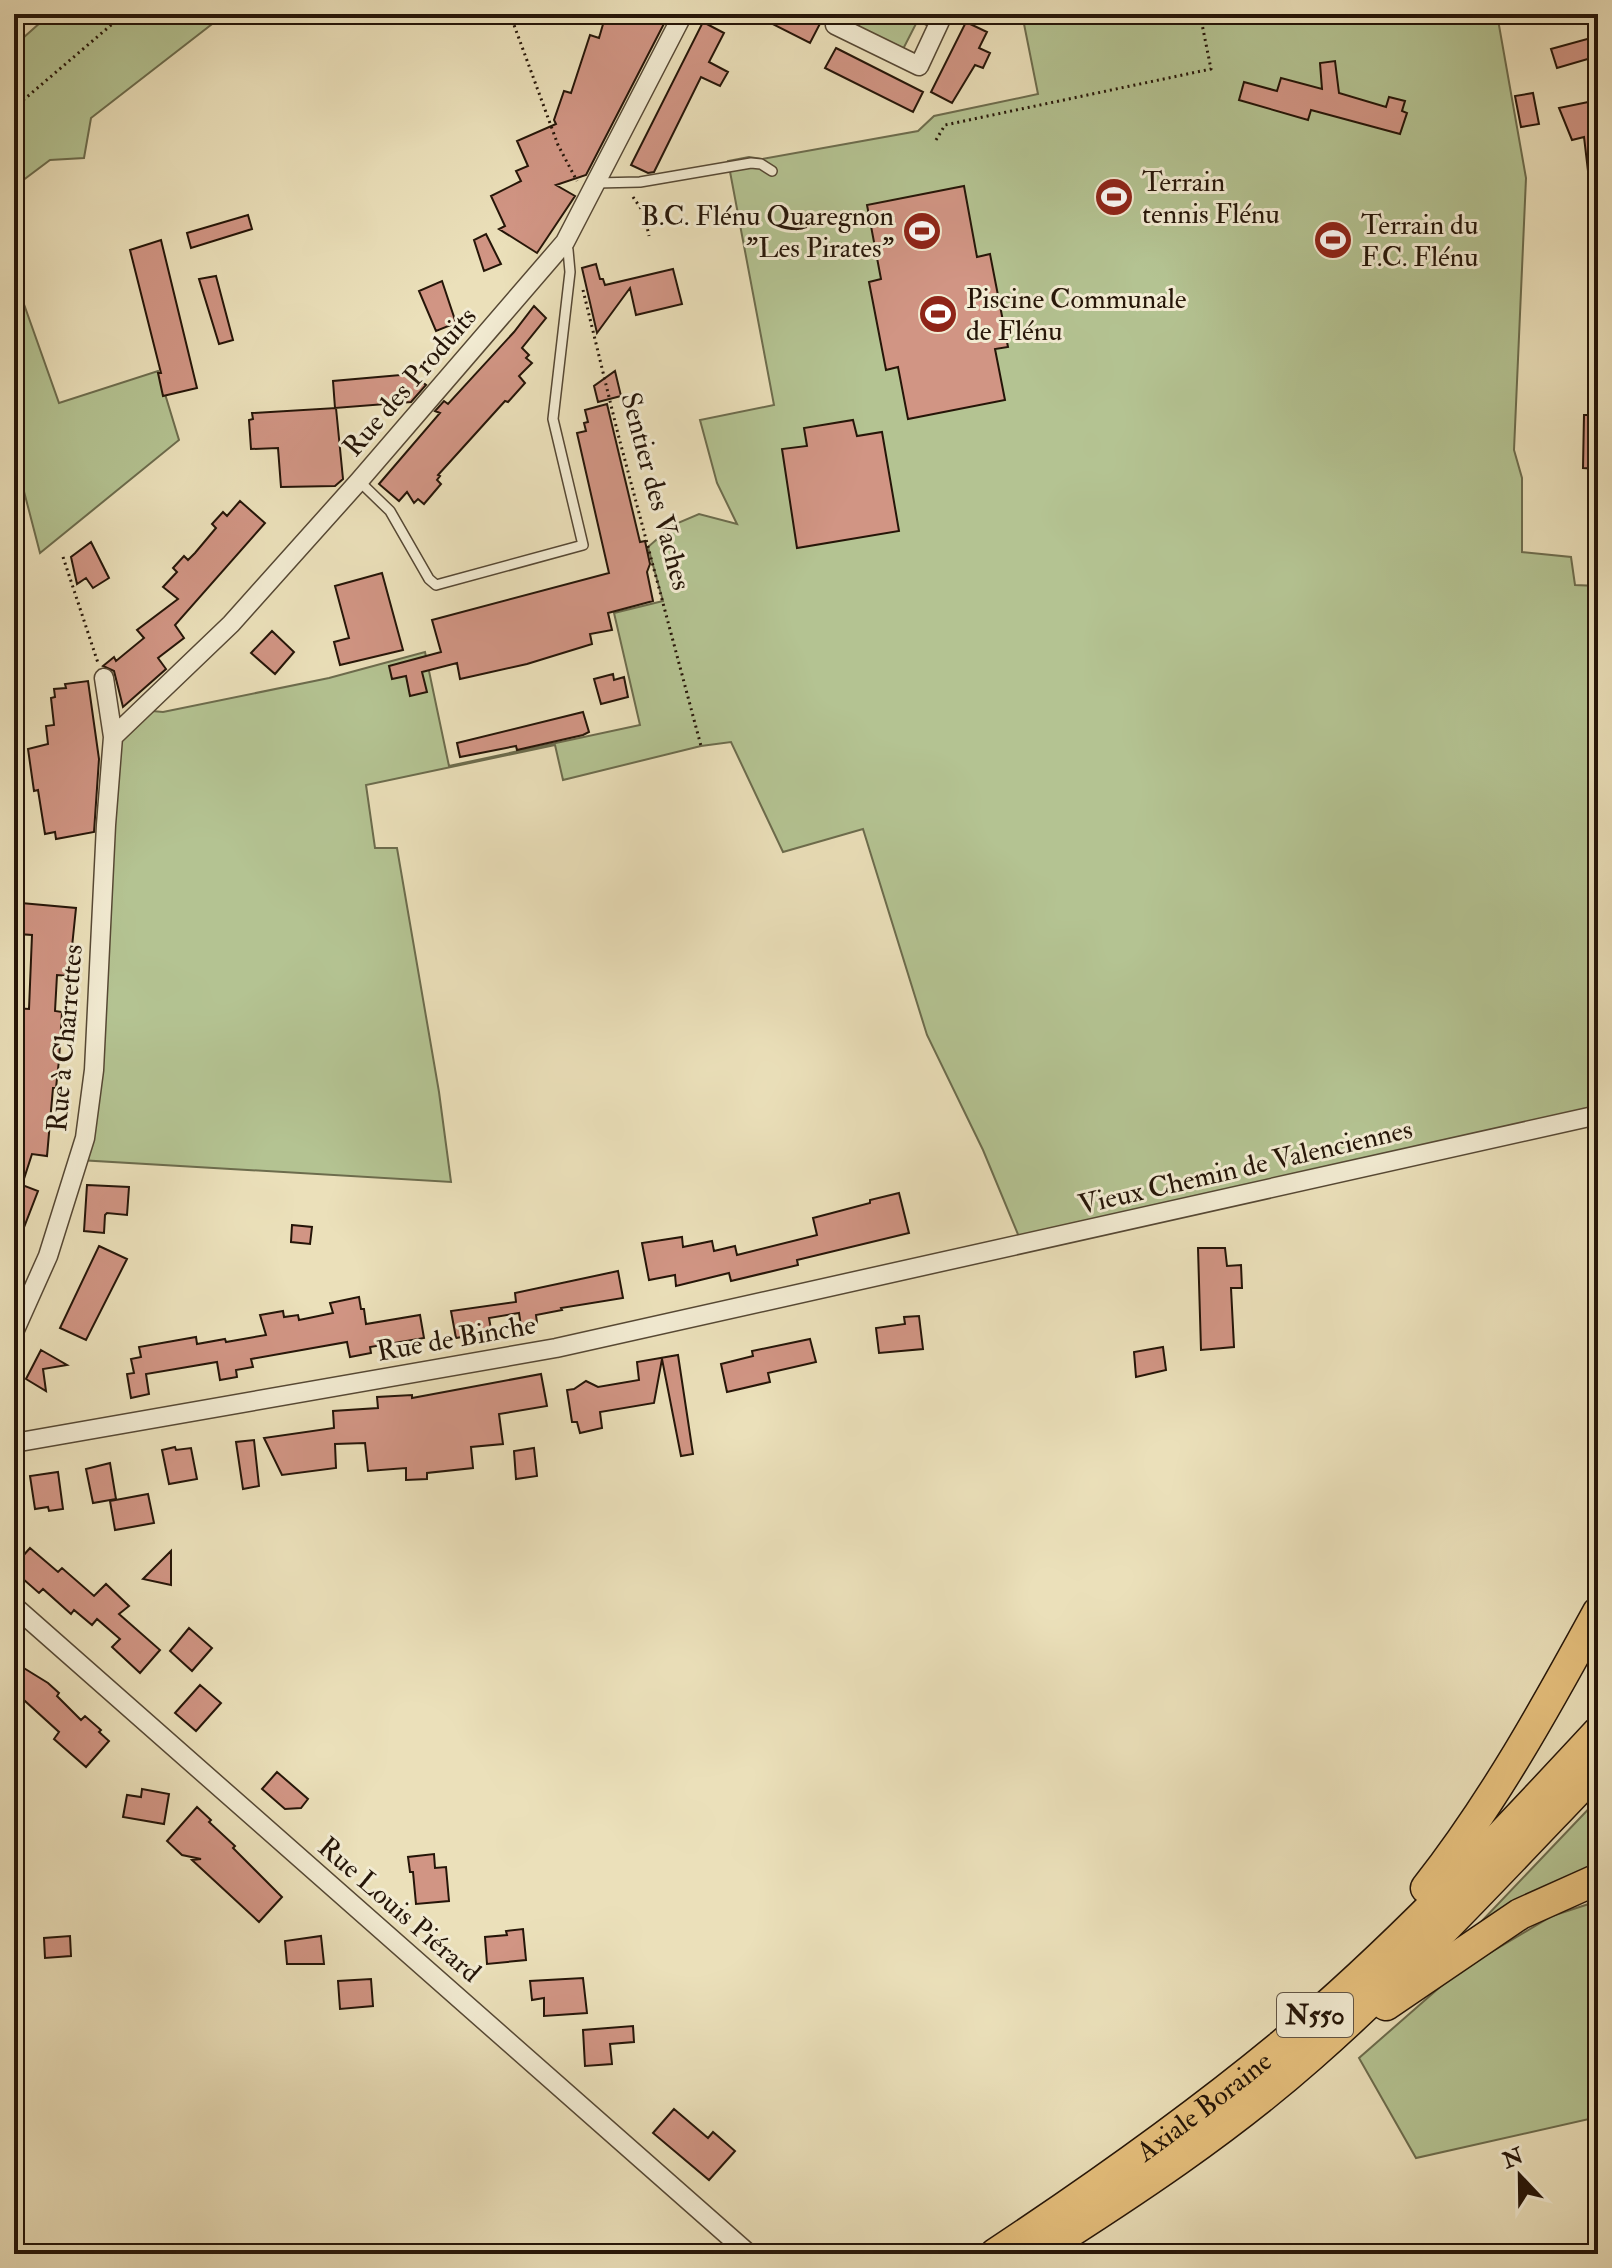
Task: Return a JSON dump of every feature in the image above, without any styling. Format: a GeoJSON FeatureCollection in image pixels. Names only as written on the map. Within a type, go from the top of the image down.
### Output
{"type":"FeatureCollection","features":[{"type":"Feature","properties":{"kind":"highway"},"geometry":{"type":"LineString","coordinates":[[1348,1985],[1434,1877],[1490,1799],[1598,1612]]}},
{"type":"Feature","properties":{"kind":"highway","name":"Axiale Boraine"},"geometry":{"type":"LineString","coordinates":[[995,2254],[1175,2130],[1279,2046],[1424,1912],[1598,1732]]}},
{"type":"Feature","properties":{"kind":"highway","name":"Axiale Boraine"},"geometry":{"type":"LineString","coordinates":[[1036,2254],[1172,2166],[1312,2055],[1445,1929],[1598,1769]]}},
{"type":"Feature","properties":{"kind":"highway"},"geometry":{"type":"LineString","coordinates":[[1312,2055],[1520,1914],[1598,1879]]}},
{"type":"Feature","properties":{"kind":"street","name":"Rue des Produits"},"geometry":{"type":"LineString","coordinates":[[113,737],[231,624],[565,242],[683,14]]}},
{"type":"Feature","properties":{"kind":"street"},"geometry":{"type":"LineString","coordinates":[[838,14],[835,25],[919,66],[940,21],[926,14]]}},
{"type":"Feature","properties":{"kind":"street","name":"Rue à Charrettes"},"geometry":{"type":"LineString","coordinates":[[14,1332],[48,1256],[85,1138],[94,1070],[113,737],[104,678]]}},
{"type":"Feature","properties":{"kind":"street","name":"Vieux Chemin de Valenciennes"},"geometry":{"type":"LineString","coordinates":[[904,1272],[1598,1115]]}},
{"type":"Feature","properties":{"kind":"street","name":"Rue de Binche"},"geometry":{"type":"LineString","coordinates":[[14,1443],[556,1348],[904,1272]]}},
{"type":"Feature","properties":{"kind":"street","name":"Rue Louis Piérard"},"geometry":{"type":"LineString","coordinates":[[14,1606],[749,2254]]}},
{"type":"Feature","properties":{"kind":"lane"},"geometry":{"type":"LineString","coordinates":[[593,191],[751,163],[761,164],[772,171]]}},
{"type":"Feature","properties":{"kind":"lane"},"geometry":{"type":"LineString","coordinates":[[359,481],[390,511],[429,579],[436,585],[583,545],[553,419],[570,272],[565,242]]}},
{"type":"Feature","properties":{"kind":"path"},"geometry":{"type":"LineString","coordinates":[[14,108],[124,14]]}},
{"type":"Feature","properties":{"kind":"path"},"geometry":{"type":"LineString","coordinates":[[510,14],[570,172],[593,191],[631,195],[644,213],[649,236]]}},
{"type":"Feature","properties":{"kind":"path"},"geometry":{"type":"LineString","coordinates":[[936,140],[945,125],[1211,69],[1200,14]]}},
{"type":"Feature","properties":{"kind":"path","name":"Sentier des Vaches"},"geometry":{"type":"LineString","coordinates":[[583,288],[618,434],[701,746]]}},
{"type":"Feature","properties":{"kind":"path"},"geometry":{"type":"LineString","coordinates":[[63,557],[104,678]]}},
{"type":"Feature","properties":{"kind":"green space"},"geometry":{"type":"Polygon","coordinates":[[[50,14],[225,14],[91,118],[84,158],[50,160],[14,187],[14,46],[50,14]]]}},
{"type":"Feature","properties":{"kind":"green space"},"geometry":{"type":"Polygon","coordinates":[[[865,14],[921,14],[899,57],[854,35],[865,14]]]}},
{"type":"Feature","properties":{"kind":"green space"},"geometry":{"type":"Polygon","coordinates":[[[1022,14],[1497,14],[1526,178],[1514,450],[1522,478],[1522,552],[1571,557],[1575,585],[1598,586],[1598,1115],[1022,1244],[983,1150],[927,1035],[863,829],[783,852],[731,742],[701,746],[563,780],[555,745],[366,785],[375,848],[397,848],[439,1092],[451,1182],[79,1160],[113,737],[141,710],[163,712],[329,678],[425,652],[449,766],[640,725],[614,613],[663,601],[648,547],[673,525],[699,514],[737,524],[717,483],[700,420],[774,405],[728,161],[749,157],[762,159],[918,131],[934,116],[1038,94],[1022,14]]]}},
{"type":"Feature","properties":{"kind":"green space"},"geometry":{"type":"Polygon","coordinates":[[[14,276],[59,403],[158,371],[179,440],[40,553],[14,453],[14,276]]]}},
{"type":"Feature","properties":{"kind":"green space"},"geometry":{"type":"Polygon","coordinates":[[[1598,1799],[1598,1870],[1480,1923],[1598,1799]]]}},
{"type":"Feature","properties":{"kind":"green space"},"geometry":{"type":"Polygon","coordinates":[[[1598,1901],[1598,2117],[1416,2158],[1359,2058],[1456,1973],[1552,1916],[1598,1901]]]}},
{"type":"Feature","properties":{"kind":"building"},"geometry":{"type":"Polygon","coordinates":[[[606,14],[669,14],[586,175],[556,185],[575,196],[537,253],[499,229],[505,226],[491,196],[521,181],[516,171],[528,166],[517,141],[556,124],[554,120],[564,91],[571,93],[590,35],[599,38],[606,14]]]}},
{"type":"Feature","properties":{"kind":"building"},"geometry":{"type":"Polygon","coordinates":[[[753,14],[825,14],[810,43],[753,14]]]}},
{"type":"Feature","properties":{"kind":"building"},"geometry":{"type":"Polygon","coordinates":[[[703,22],[724,33],[709,62],[728,72],[720,86],[701,77],[654,172],[648,173],[631,165],[703,22]]]}},
{"type":"Feature","properties":{"kind":"building"},"geometry":{"type":"Polygon","coordinates":[[[966,22],[987,32],[979,48],[990,53],[983,68],[975,65],[952,103],[931,92],[966,22]]]}},
{"type":"Feature","properties":{"kind":"building"},"geometry":{"type":"Polygon","coordinates":[[[1598,36],[1598,56],[1557,68],[1551,49],[1598,36]]]}},
{"type":"Feature","properties":{"kind":"building"},"geometry":{"type":"Polygon","coordinates":[[[836,48],[923,92],[913,112],[825,68],[836,48]]]}},
{"type":"Feature","properties":{"kind":"building"},"geometry":{"type":"Polygon","coordinates":[[[1335,61],[1339,93],[1386,107],[1389,97],[1405,101],[1402,111],[1407,113],[1400,134],[1311,110],[1308,120],[1239,100],[1244,82],[1277,91],[1281,78],[1322,89],[1320,63],[1335,61]]]}},
{"type":"Feature","properties":{"kind":"building"},"geometry":{"type":"Polygon","coordinates":[[[1533,93],[1539,124],[1521,127],[1515,96],[1533,93]]]}},
{"type":"Feature","properties":{"kind":"building"},"geometry":{"type":"Polygon","coordinates":[[[1598,100],[1598,170],[1588,171],[1584,137],[1572,140],[1559,108],[1598,100]]]}},
{"type":"Feature","properties":{"kind":"building","name":"Piscine Communale de Flénu"},"geometry":{"type":"Polygon","coordinates":[[[964,186],[977,257],[990,254],[1008,347],[995,349],[1005,400],[908,419],[898,367],[886,370],[869,282],[881,279],[867,205],[964,186]]]}},
{"type":"Feature","properties":{"kind":"building"},"geometry":{"type":"Polygon","coordinates":[[[248,215],[252,229],[191,248],[187,233],[248,215]]]}},
{"type":"Feature","properties":{"kind":"building"},"geometry":{"type":"Polygon","coordinates":[[[486,234],[501,264],[484,271],[474,240],[486,234]]]}},
{"type":"Feature","properties":{"kind":"building"},"geometry":{"type":"Polygon","coordinates":[[[161,240],[197,388],[163,396],[158,373],[161,373],[130,250],[161,240]]]}},
{"type":"Feature","properties":{"kind":"building"},"geometry":{"type":"Polygon","coordinates":[[[596,264],[605,285],[673,269],[682,304],[636,315],[630,288],[597,333],[582,268],[596,264]]]}},
{"type":"Feature","properties":{"kind":"building"},"geometry":{"type":"Polygon","coordinates":[[[216,276],[233,340],[219,344],[199,279],[216,276]]]}},
{"type":"Feature","properties":{"kind":"building"},"geometry":{"type":"Polygon","coordinates":[[[442,281],[456,323],[436,331],[419,291],[442,281]]]}},
{"type":"Feature","properties":{"kind":"building"},"geometry":{"type":"Polygon","coordinates":[[[534,306],[546,318],[522,348],[532,363],[519,376],[525,383],[438,475],[437,480],[441,484],[424,504],[418,499],[414,503],[407,492],[399,501],[379,484],[440,413],[435,411],[444,401],[448,404],[534,306]]]}},
{"type":"Feature","properties":{"kind":"building"},"geometry":{"type":"Polygon","coordinates":[[[615,371],[621,396],[598,402],[594,386],[615,371]]]}},
{"type":"Feature","properties":{"kind":"building"},"geometry":{"type":"Polygon","coordinates":[[[412,374],[426,385],[411,402],[335,408],[333,381],[412,374]]]}},
{"type":"Feature","properties":{"kind":"building"},"geometry":{"type":"Polygon","coordinates":[[[607,404],[640,542],[645,541],[653,601],[608,613],[612,630],[590,634],[592,644],[527,664],[460,679],[457,663],[422,672],[427,692],[410,696],[406,676],[392,679],[389,666],[441,652],[432,620],[609,573],[577,433],[586,431],[584,423],[588,422],[585,410],[607,404]]]}},
{"type":"Feature","properties":{"kind":"building"},"geometry":{"type":"Polygon","coordinates":[[[336,408],[343,479],[335,486],[281,487],[278,448],[251,449],[249,420],[253,419],[252,413],[336,408]]]}},
{"type":"Feature","properties":{"kind":"building"},"geometry":{"type":"Polygon","coordinates":[[[1584,415],[1598,415],[1598,469],[1583,468],[1584,415]]]}},
{"type":"Feature","properties":{"kind":"building"},"geometry":{"type":"Polygon","coordinates":[[[853,420],[857,436],[882,432],[899,531],[797,548],[782,449],[807,446],[804,428],[853,420]]]}},
{"type":"Feature","properties":{"kind":"building"},"geometry":{"type":"Polygon","coordinates":[[[240,501],[265,523],[175,625],[184,638],[158,658],[166,669],[123,707],[114,671],[103,666],[114,657],[116,661],[144,638],[137,630],[178,599],[163,587],[177,572],[173,568],[184,556],[188,560],[195,553],[216,528],[212,524],[223,512],[227,516],[240,501]]]}},
{"type":"Feature","properties":{"kind":"building"},"geometry":{"type":"Polygon","coordinates":[[[91,542],[109,578],[93,588],[86,578],[77,584],[71,557],[91,542]]]}},
{"type":"Feature","properties":{"kind":"building"},"geometry":{"type":"Polygon","coordinates":[[[382,573],[403,650],[340,665],[334,642],[349,638],[335,586],[382,573]]]}},
{"type":"Feature","properties":{"kind":"building"},"geometry":{"type":"Polygon","coordinates":[[[272,631],[294,652],[275,674],[251,653],[272,631]]]}},
{"type":"Feature","properties":{"kind":"building"},"geometry":{"type":"Polygon","coordinates":[[[613,674],[614,680],[624,677],[628,697],[601,704],[594,679],[613,674]]]}},
{"type":"Feature","properties":{"kind":"building"},"geometry":{"type":"Polygon","coordinates":[[[88,681],[99,759],[94,832],[56,839],[55,832],[45,834],[28,749],[48,744],[46,726],[54,725],[51,698],[55,697],[54,689],[88,681]]]}},
{"type":"Feature","properties":{"kind":"building"},"geometry":{"type":"Polygon","coordinates":[[[583,712],[589,732],[583,735],[517,750],[516,746],[460,757],[457,743],[583,712]]]}},
{"type":"Feature","properties":{"kind":"building"},"geometry":{"type":"Polygon","coordinates":[[[21,903],[76,908],[69,976],[57,975],[55,1011],[62,1012],[47,1156],[32,1154],[22,1185],[38,1191],[14,1248],[14,1182],[23,1085],[14,1084],[15,1008],[29,1009],[32,935],[18,934],[21,903]]]}},
{"type":"Feature","properties":{"kind":"building"},"geometry":{"type":"Polygon","coordinates":[[[87,1185],[129,1187],[127,1215],[107,1213],[104,1233],[84,1231],[87,1185]]]}},
{"type":"Feature","properties":{"kind":"building"},"geometry":{"type":"Polygon","coordinates":[[[899,1193],[909,1233],[797,1260],[798,1265],[731,1281],[729,1273],[676,1286],[675,1275],[649,1280],[642,1243],[682,1237],[683,1247],[712,1241],[714,1251],[735,1246],[737,1255],[817,1235],[813,1218],[899,1193]]]}},
{"type":"Feature","properties":{"kind":"building"},"geometry":{"type":"Polygon","coordinates":[[[292,1225],[312,1227],[310,1244],[291,1242],[292,1225]]]}},
{"type":"Feature","properties":{"kind":"building"},"geometry":{"type":"Polygon","coordinates":[[[99,1246],[127,1259],[86,1340],[60,1328],[99,1246]]]}},
{"type":"Feature","properties":{"kind":"building"},"geometry":{"type":"Polygon","coordinates":[[[1198,1248],[1225,1248],[1227,1266],[1241,1265],[1242,1288],[1231,1288],[1234,1347],[1201,1350],[1198,1248]]]}},
{"type":"Feature","properties":{"kind":"building"},"geometry":{"type":"Polygon","coordinates":[[[618,1271],[623,1298],[561,1308],[536,1315],[537,1323],[521,1326],[519,1313],[489,1318],[491,1329],[456,1338],[451,1311],[516,1302],[515,1293],[618,1271]]]}},
{"type":"Feature","properties":{"kind":"building"},"geometry":{"type":"Polygon","coordinates":[[[359,1297],[366,1324],[420,1315],[424,1338],[370,1347],[371,1353],[350,1357],[347,1342],[251,1359],[253,1367],[236,1370],[237,1377],[220,1380],[217,1362],[146,1374],[149,1394],[131,1398],[127,1374],[134,1373],[131,1359],[141,1357],[139,1347],[196,1337],[197,1344],[266,1335],[260,1315],[283,1311],[284,1317],[298,1315],[299,1320],[333,1313],[330,1303],[359,1297]]]}},
{"type":"Feature","properties":{"kind":"building"},"geometry":{"type":"Polygon","coordinates":[[[919,1316],[923,1349],[879,1353],[876,1328],[905,1324],[904,1317],[919,1316]]]}},
{"type":"Feature","properties":{"kind":"building"},"geometry":{"type":"Polygon","coordinates":[[[810,1339],[816,1362],[768,1373],[770,1382],[727,1392],[721,1364],[753,1356],[752,1351],[810,1339]]]}},
{"type":"Feature","properties":{"kind":"building"},"geometry":{"type":"Polygon","coordinates":[[[1163,1347],[1166,1370],[1136,1377],[1134,1352],[1163,1347]]]}},
{"type":"Feature","properties":{"kind":"building"},"geometry":{"type":"Polygon","coordinates":[[[41,1350],[67,1365],[43,1369],[46,1391],[26,1379],[41,1350]]]}},
{"type":"Feature","properties":{"kind":"building"},"geometry":{"type":"Polygon","coordinates":[[[678,1355],[693,1454],[681,1456],[662,1359],[654,1403],[600,1412],[602,1428],[580,1433],[577,1422],[572,1422],[567,1390],[586,1381],[598,1387],[639,1380],[637,1362],[678,1355]]]}},
{"type":"Feature","properties":{"kind":"building"},"geometry":{"type":"Polygon","coordinates":[[[541,1374],[547,1406],[499,1414],[503,1444],[471,1447],[473,1468],[427,1473],[427,1479],[406,1480],[406,1468],[368,1471],[365,1443],[335,1444],[336,1468],[282,1475],[264,1438],[334,1428],[333,1411],[378,1408],[377,1397],[412,1395],[412,1398],[541,1374]]]}},
{"type":"Feature","properties":{"kind":"building"},"geometry":{"type":"Polygon","coordinates":[[[254,1440],[259,1486],[243,1489],[236,1442],[254,1440]]]}},
{"type":"Feature","properties":{"kind":"building"},"geometry":{"type":"Polygon","coordinates":[[[175,1447],[176,1450],[191,1448],[197,1479],[169,1484],[162,1450],[175,1447]]]}},
{"type":"Feature","properties":{"kind":"building"},"geometry":{"type":"Polygon","coordinates":[[[534,1448],[537,1476],[516,1479],[514,1451],[534,1448]]]}},
{"type":"Feature","properties":{"kind":"building"},"geometry":{"type":"Polygon","coordinates":[[[110,1463],[116,1499],[93,1503],[86,1469],[110,1463]]]}},
{"type":"Feature","properties":{"kind":"building"},"geometry":{"type":"Polygon","coordinates":[[[58,1472],[63,1509],[35,1509],[30,1476],[58,1472]]]}},
{"type":"Feature","properties":{"kind":"building"},"geometry":{"type":"Polygon","coordinates":[[[148,1494],[154,1523],[115,1530],[110,1501],[148,1494]]]}},
{"type":"Feature","properties":{"kind":"building"},"geometry":{"type":"Polygon","coordinates":[[[30,1548],[58,1572],[62,1568],[94,1596],[106,1584],[129,1606],[119,1614],[160,1650],[140,1673],[112,1647],[120,1639],[97,1619],[92,1625],[74,1610],[71,1614],[43,1589],[39,1593],[14,1571],[14,1566],[30,1548]]]}},
{"type":"Feature","properties":{"kind":"building"},"geometry":{"type":"Polygon","coordinates":[[[171,1551],[171,1585],[143,1579],[171,1551]]]}},
{"type":"Feature","properties":{"kind":"building"},"geometry":{"type":"Polygon","coordinates":[[[189,1628],[212,1648],[192,1671],[170,1651],[189,1628]]]}},
{"type":"Feature","properties":{"kind":"building"},"geometry":{"type":"Polygon","coordinates":[[[14,1662],[48,1683],[81,1720],[85,1716],[109,1741],[86,1767],[54,1739],[59,1732],[14,1691],[14,1662]]]}},
{"type":"Feature","properties":{"kind":"building"},"geometry":{"type":"Polygon","coordinates":[[[200,1685],[221,1703],[196,1731],[175,1713],[200,1685]]]}},
{"type":"Feature","properties":{"kind":"building"},"geometry":{"type":"Polygon","coordinates":[[[277,1772],[308,1799],[301,1808],[285,1809],[262,1789],[277,1772]]]}},
{"type":"Feature","properties":{"kind":"building"},"geometry":{"type":"Polygon","coordinates":[[[142,1789],[169,1794],[164,1824],[123,1817],[127,1795],[141,1797],[142,1789]]]}},
{"type":"Feature","properties":{"kind":"building"},"geometry":{"type":"Polygon","coordinates":[[[197,1807],[282,1897],[259,1922],[192,1860],[201,1859],[182,1855],[167,1841],[197,1807]]]}},
{"type":"Feature","properties":{"kind":"building"},"geometry":{"type":"Polygon","coordinates":[[[434,1854],[435,1868],[446,1867],[449,1901],[416,1904],[413,1872],[410,1872],[408,1857],[434,1854]]]}},
{"type":"Feature","properties":{"kind":"building"},"geometry":{"type":"Polygon","coordinates":[[[523,1929],[526,1960],[487,1964],[485,1937],[507,1935],[506,1931],[523,1929]]]}},
{"type":"Feature","properties":{"kind":"building"},"geometry":{"type":"Polygon","coordinates":[[[70,1936],[71,1956],[45,1958],[44,1938],[70,1936]]]}},
{"type":"Feature","properties":{"kind":"building"},"geometry":{"type":"Polygon","coordinates":[[[321,1936],[324,1964],[287,1964],[285,1941],[321,1936]]]}},
{"type":"Feature","properties":{"kind":"building"},"geometry":{"type":"Polygon","coordinates":[[[583,1978],[587,2013],[544,2016],[544,1998],[532,2000],[530,1981],[583,1978]]]}},
{"type":"Feature","properties":{"kind":"building"},"geometry":{"type":"Polygon","coordinates":[[[371,1979],[373,2006],[340,2009],[338,1981],[371,1979]]]}},
{"type":"Feature","properties":{"kind":"building"},"geometry":{"type":"Polygon","coordinates":[[[633,2026],[634,2042],[610,2044],[612,2064],[585,2066],[583,2030],[633,2026]]]}},
{"type":"Feature","properties":{"kind":"building"},"geometry":{"type":"Polygon","coordinates":[[[674,2109],[708,2138],[713,2132],[735,2151],[709,2180],[653,2133],[674,2109]]]}},
{"type":"Feature","properties":{"kind":"place","name":"Terrain tennis Flénu"},"geometry":{"type":"Point","coordinates":[1114,197]}},
{"type":"Feature","properties":{"kind":"place","name":"B.C. Flénu Quaregnon \"Les Pirates\""},"geometry":{"type":"Point","coordinates":[922,231]}},
{"type":"Feature","properties":{"kind":"place","name":"Terrain du F.C. Flénu"},"geometry":{"type":"Point","coordinates":[1333,240]}},
{"type":"Feature","properties":{"kind":"place","name":"Piscine Communale de Flénu"},"geometry":{"type":"Point","coordinates":[938,314]}}]}
